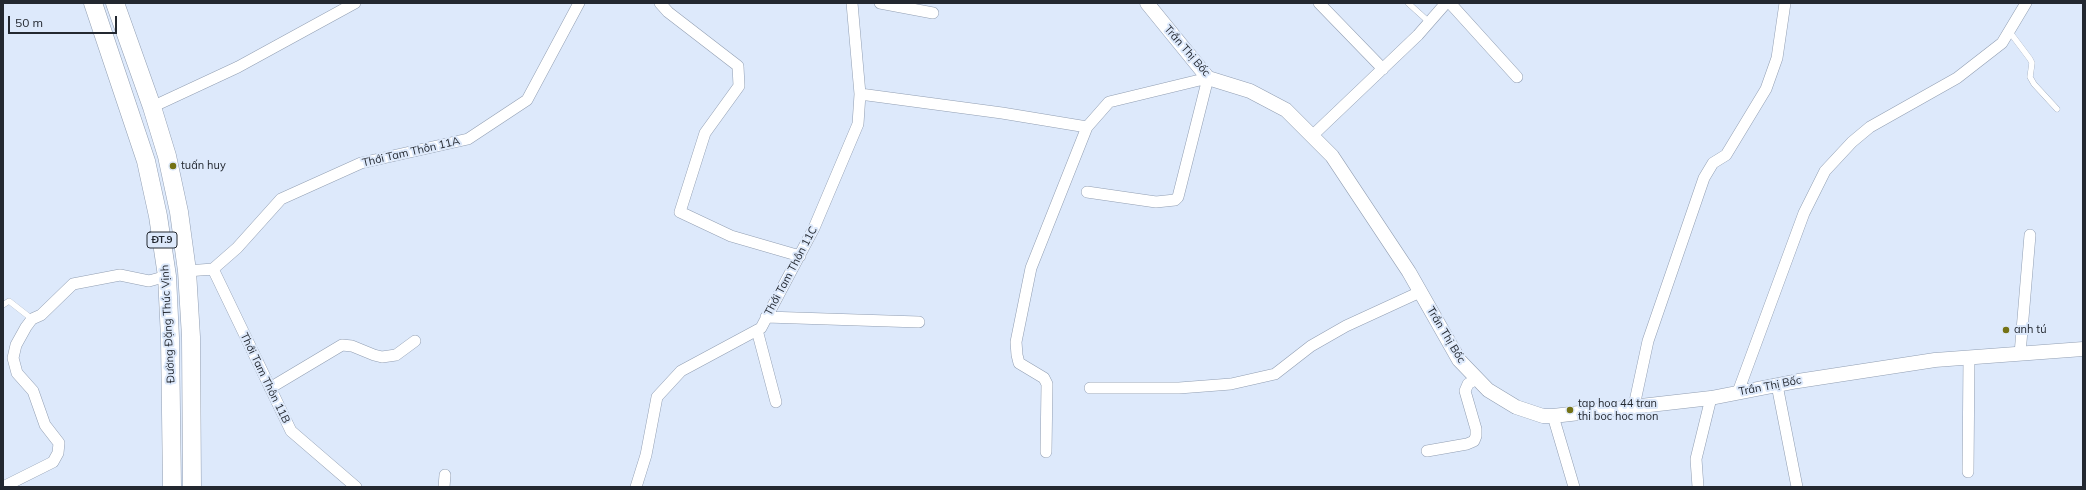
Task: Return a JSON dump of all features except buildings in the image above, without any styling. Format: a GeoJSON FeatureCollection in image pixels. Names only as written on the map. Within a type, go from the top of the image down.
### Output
{"type":"FeatureCollection","features":[{"type":"Feature","properties":{"kind":"main road","name":"Đường Đặng Thúc Vịnh"},"geometry":{"type":"LineString","coordinates":[[92,3],[146,162],[158,216],[167,276],[170,338],[172,487]]}},
{"type":"Feature","properties":{"kind":"main road","name":"Đường Đặng Thúc Vịnh"},"geometry":{"type":"LineString","coordinates":[[120,4],[167,156],[177,205],[187,271],[190,337],[192,487]]}},
{"type":"Feature","properties":{"kind":"street"},"geometry":{"type":"LineString","coordinates":[[152,107],[238,67],[355,3]]}},
{"type":"Feature","properties":{"kind":"street","name":"Thới Tam Thôn 11A"},"geometry":{"type":"LineString","coordinates":[[213,269],[237,248],[281,199],[361,163],[468,139],[527,100],[579,3]]}},
{"type":"Feature","properties":{"kind":"street"},"geometry":{"type":"LineString","coordinates":[[660,3],[668,12],[738,66],[739,86],[705,133],[680,212],[730,236],[800,256]]}},
{"type":"Feature","properties":{"kind":"street","name":"Thới Tam Thôn 11C"},"geometry":{"type":"LineString","coordinates":[[636,487],[646,455],[657,397],[681,371],[761,328],[814,228],[858,124],[860,94],[852,3]]}},
{"type":"Feature","properties":{"kind":"street"},"geometry":{"type":"LineString","coordinates":[[880,3],[933,13]]}},
{"type":"Feature","properties":{"kind":"street","name":"Trần Thị Bốc"},"geometry":{"type":"LineString","coordinates":[[1147,3],[1208,78],[1250,91],[1286,110],[1332,156],[1420,292],[1459,360],[1488,390],[1516,407],[1543,416],[1553,416],[1711,398],[1777,385],[1935,360],[2083,350]]}},
{"type":"Feature","properties":{"kind":"street"},"geometry":{"type":"LineString","coordinates":[[1319,3],[1383,69]]}},
{"type":"Feature","properties":{"kind":"street"},"geometry":{"type":"LineString","coordinates":[[1312,136],[1383,69],[1446,3]]}},
{"type":"Feature","properties":{"kind":"street"},"geometry":{"type":"LineString","coordinates":[[1450,3],[1517,77]]}},
{"type":"Feature","properties":{"kind":"street"},"geometry":{"type":"LineString","coordinates":[[1634,406],[1648,341],[1704,178],[1713,163],[1726,155],[1766,88],[1777,58],[1785,3]]}},
{"type":"Feature","properties":{"kind":"street"},"geometry":{"type":"LineString","coordinates":[[1738,392],[1804,213],[1825,171],[1852,142],[1870,127],[1957,78],[2002,43],[2026,3]]}},
{"type":"Feature","properties":{"kind":"street"},"geometry":{"type":"LineString","coordinates":[[1046,452],[1047,384],[1044,378],[1020,363],[1017,355],[1016,342],[1031,268],[1087,127],[1109,102],[1208,78],[1178,198],[1170,201],[1156,202],[1087,192]]}},
{"type":"Feature","properties":{"kind":"street"},"geometry":{"type":"LineString","coordinates":[[860,94],[1002,113],[1087,127]]}},
{"type":"Feature","properties":{"kind":"street"},"geometry":{"type":"LineString","coordinates":[[2020,354],[2030,235]]}},
{"type":"Feature","properties":{"kind":"street"},"geometry":{"type":"LineString","coordinates":[[187,271],[213,269]]}},
{"type":"Feature","properties":{"kind":"street","name":"Thới Tam Thôn 11B"},"geometry":{"type":"LineString","coordinates":[[213,269],[291,431],[356,487]]}},
{"type":"Feature","properties":{"kind":"street"},"geometry":{"type":"LineString","coordinates":[[3,487],[53,462],[58,453],[59,442],[45,425],[33,391],[17,373],[13,358],[16,345],[32,319],[41,315],[74,284],[120,274],[149,281],[167,276]]}},
{"type":"Feature","properties":{"kind":"street"},"geometry":{"type":"LineString","coordinates":[[1090,388],[1179,388],[1231,384],[1275,374],[1311,346],[1346,326],[1420,292]]}},
{"type":"Feature","properties":{"kind":"street"},"geometry":{"type":"LineString","coordinates":[[766,317],[919,322]]}},
{"type":"Feature","properties":{"kind":"street"},"geometry":{"type":"LineString","coordinates":[[757,330],[776,402]]}},
{"type":"Feature","properties":{"kind":"street"},"geometry":{"type":"LineString","coordinates":[[270,388],[342,345],[352,346],[374,356],[382,356],[396,355],[415,341]]}},
{"type":"Feature","properties":{"kind":"street"},"geometry":{"type":"LineString","coordinates":[[1968,472],[1969,358]]}},
{"type":"Feature","properties":{"kind":"street"},"geometry":{"type":"LineString","coordinates":[[1427,451],[1467,444],[1474,441],[1476,429],[1465,391],[1468,384],[1476,379]]}},
{"type":"Feature","properties":{"kind":"street"},"geometry":{"type":"LineString","coordinates":[[1777,385],[1797,487]]}},
{"type":"Feature","properties":{"kind":"street"},"geometry":{"type":"LineString","coordinates":[[1698,487],[1696,459],[1711,398]]}},
{"type":"Feature","properties":{"kind":"street"},"geometry":{"type":"LineString","coordinates":[[1553,416],[1574,487]]}},
{"type":"Feature","properties":{"kind":"street"},"geometry":{"type":"LineString","coordinates":[[444,487],[445,475]]}},
{"type":"Feature","properties":{"kind":"lane"},"geometry":{"type":"LineString","coordinates":[[1408,3],[1429,22]]}},
{"type":"Feature","properties":{"kind":"lane"},"geometry":{"type":"LineString","coordinates":[[2009,32],[2032,63],[2030,77],[2034,84],[2057,109]]}},
{"type":"Feature","properties":{"kind":"lane"},"geometry":{"type":"LineString","coordinates":[[3,305],[9,300],[32,319]]}},
{"type":"Feature","properties":{"kind":"place","name":"tuấn huy"},"geometry":{"type":"Point","coordinates":[173,166]}},
{"type":"Feature","properties":{"kind":"place","name":"anh tú"},"geometry":{"type":"Point","coordinates":[2006,330]}},
{"type":"Feature","properties":{"kind":"place","name":"tap hoa 44 tran thi boc hoc mon"},"geometry":{"type":"Point","coordinates":[1570,410]}}]}
